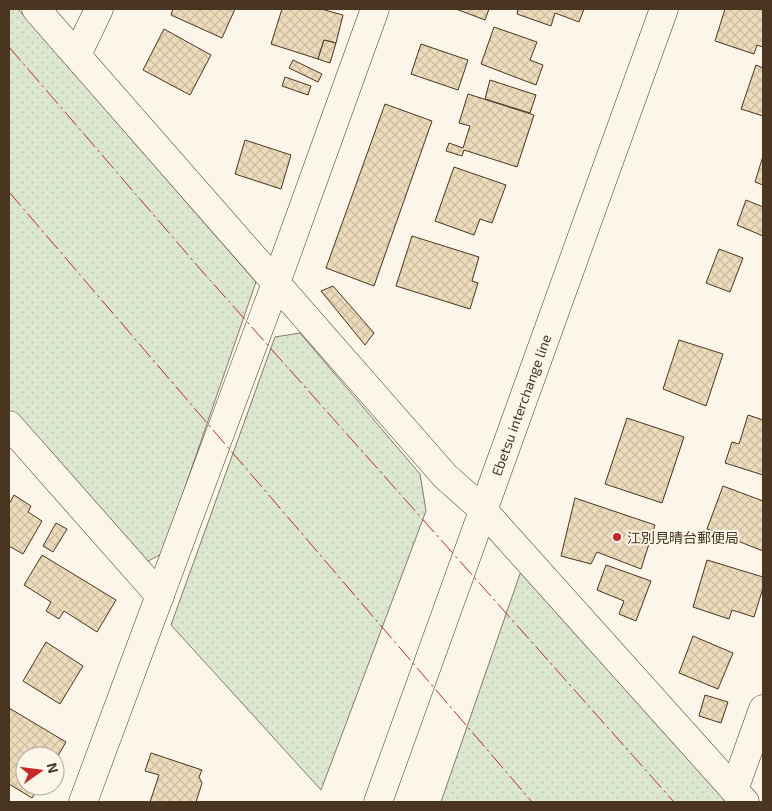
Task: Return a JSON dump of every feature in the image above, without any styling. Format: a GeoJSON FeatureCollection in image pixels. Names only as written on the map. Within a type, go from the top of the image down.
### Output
{"type":"FeatureCollection","features":[{"type":"Feature","properties":{"kind":"street"},"geometry":{"type":"LineString","coordinates":[[36,9],[447,478],[483,510],[739,796]]}},
{"type":"Feature","properties":{"kind":"street"},"geometry":{"type":"LineString","coordinates":[[76,55],[100,9]]}},
{"type":"Feature","properties":{"kind":"street"},"geometry":{"type":"LineString","coordinates":[[83,802],[276,283],[375,9]]}},
{"type":"Feature","properties":{"kind":"street","name":"Ebetsu interchange line"},"geometry":{"type":"LineString","coordinates":[[378,802],[664,9]]}},
{"type":"Feature","properties":{"kind":"street"},"geometry":{"type":"LineString","coordinates":[[9,426],[160,596]]}},
{"type":"Feature","properties":{"kind":"street"},"geometry":{"type":"LineString","coordinates":[[739,796],[763,709]]}},
{"type":"Feature","properties":{"kind":"green space"},"geometry":{"type":"Polygon","coordinates":[[[9,9],[18,9],[256,282],[162,554],[148,561],[132,553],[9,412],[9,9]]]}},
{"type":"Feature","properties":{"kind":"green space"},"geometry":{"type":"Polygon","coordinates":[[[300,333],[420,474],[426,511],[321,790],[171,625],[275,337],[300,333]]]}},
{"type":"Feature","properties":{"kind":"green space"},"geometry":{"type":"Polygon","coordinates":[[[522,568],[728,802],[441,802],[522,568]]]}},
{"type":"Feature","properties":{"kind":"building"},"geometry":{"type":"Polygon","coordinates":[[[173,9],[235,9],[222,38],[171,15],[173,9]]]}},
{"type":"Feature","properties":{"kind":"building"},"geometry":{"type":"Polygon","coordinates":[[[282,9],[321,9],[343,15],[336,43],[324,40],[318,59],[271,44],[282,9]]]}},
{"type":"Feature","properties":{"kind":"building"},"geometry":{"type":"Polygon","coordinates":[[[456,9],[489,9],[485,20],[456,9]]]}},
{"type":"Feature","properties":{"kind":"building"},"geometry":{"type":"Polygon","coordinates":[[[518,9],[584,9],[579,22],[555,13],[551,26],[517,14],[518,9]]]}},
{"type":"Feature","properties":{"kind":"building"},"geometry":{"type":"Polygon","coordinates":[[[725,9],[763,9],[763,47],[757,45],[754,54],[715,41],[725,9]]]}},
{"type":"Feature","properties":{"kind":"building"},"geometry":{"type":"Polygon","coordinates":[[[494,27],[537,42],[530,60],[543,65],[536,85],[481,64],[494,27]]]}},
{"type":"Feature","properties":{"kind":"building"},"geometry":{"type":"Polygon","coordinates":[[[164,29],[211,55],[190,95],[143,70],[164,29]]]}},
{"type":"Feature","properties":{"kind":"building"},"geometry":{"type":"Polygon","coordinates":[[[324,40],[336,43],[330,63],[318,59],[324,40]]]}},
{"type":"Feature","properties":{"kind":"building"},"geometry":{"type":"Polygon","coordinates":[[[421,44],[468,60],[458,90],[411,74],[421,44]]]}},
{"type":"Feature","properties":{"kind":"building"},"geometry":{"type":"Polygon","coordinates":[[[293,60],[322,74],[318,82],[289,68],[293,60]]]}},
{"type":"Feature","properties":{"kind":"building"},"geometry":{"type":"Polygon","coordinates":[[[756,65],[763,68],[763,116],[741,109],[756,65]]]}},
{"type":"Feature","properties":{"kind":"building"},"geometry":{"type":"Polygon","coordinates":[[[285,77],[311,86],[308,95],[282,86],[285,77]]]}},
{"type":"Feature","properties":{"kind":"building"},"geometry":{"type":"Polygon","coordinates":[[[490,80],[536,95],[530,113],[485,99],[490,80]]]}},
{"type":"Feature","properties":{"kind":"building"},"geometry":{"type":"Polygon","coordinates":[[[468,94],[534,115],[517,167],[464,150],[462,156],[446,151],[449,143],[463,148],[470,126],[459,123],[468,94]]]}},
{"type":"Feature","properties":{"kind":"building"},"geometry":{"type":"Polygon","coordinates":[[[385,104],[432,121],[374,286],[326,268],[385,104]]]}},
{"type":"Feature","properties":{"kind":"building"},"geometry":{"type":"Polygon","coordinates":[[[245,140],[291,155],[281,189],[235,174],[245,140]]]}},
{"type":"Feature","properties":{"kind":"building"},"geometry":{"type":"Polygon","coordinates":[[[763,156],[763,185],[755,182],[763,156]]]}},
{"type":"Feature","properties":{"kind":"building"},"geometry":{"type":"Polygon","coordinates":[[[454,167],[506,185],[492,223],[480,219],[474,235],[435,221],[454,167]]]}},
{"type":"Feature","properties":{"kind":"building"},"geometry":{"type":"Polygon","coordinates":[[[746,200],[763,207],[763,236],[737,225],[746,200]]]}},
{"type":"Feature","properties":{"kind":"building"},"geometry":{"type":"Polygon","coordinates":[[[412,236],[479,257],[472,281],[478,283],[470,309],[396,286],[412,236]]]}},
{"type":"Feature","properties":{"kind":"building"},"geometry":{"type":"Polygon","coordinates":[[[719,249],[743,258],[730,292],[706,283],[719,249]]]}},
{"type":"Feature","properties":{"kind":"building"},"geometry":{"type":"Polygon","coordinates":[[[333,286],[374,333],[365,345],[321,291],[333,286]]]}},
{"type":"Feature","properties":{"kind":"building"},"geometry":{"type":"Polygon","coordinates":[[[679,340],[723,354],[706,406],[663,389],[679,340]]]}},
{"type":"Feature","properties":{"kind":"building"},"geometry":{"type":"Polygon","coordinates":[[[748,415],[763,420],[763,475],[725,463],[732,442],[739,444],[748,415]]]}},
{"type":"Feature","properties":{"kind":"building"},"geometry":{"type":"Polygon","coordinates":[[[627,418],[684,437],[662,503],[605,484],[627,418]]]}},
{"type":"Feature","properties":{"kind":"building"},"geometry":{"type":"Polygon","coordinates":[[[723,486],[763,501],[763,551],[707,529],[723,486]]]}},
{"type":"Feature","properties":{"kind":"building"},"geometry":{"type":"Polygon","coordinates":[[[14,495],[31,506],[28,512],[42,521],[23,554],[9,546],[9,504],[14,495]]]}},
{"type":"Feature","properties":{"kind":"building"},"geometry":{"type":"Polygon","coordinates":[[[575,498],[655,525],[641,569],[597,552],[591,564],[561,556],[575,498]]]}},
{"type":"Feature","properties":{"kind":"building"},"geometry":{"type":"Polygon","coordinates":[[[56,523],[67,529],[53,552],[43,546],[56,523]]]}},
{"type":"Feature","properties":{"kind":"building"},"geometry":{"type":"Polygon","coordinates":[[[42,555],[116,600],[97,632],[64,611],[59,619],[46,611],[51,602],[24,585],[42,555]]]}},
{"type":"Feature","properties":{"kind":"building"},"geometry":{"type":"Polygon","coordinates":[[[707,560],[763,577],[763,588],[754,617],[732,610],[729,619],[693,607],[707,560]]]}},
{"type":"Feature","properties":{"kind":"building"},"geometry":{"type":"Polygon","coordinates":[[[606,565],[651,581],[636,621],[619,614],[624,601],[597,590],[606,565]]]}},
{"type":"Feature","properties":{"kind":"building"},"geometry":{"type":"Polygon","coordinates":[[[693,636],[733,653],[718,689],[679,673],[693,636]]]}},
{"type":"Feature","properties":{"kind":"building"},"geometry":{"type":"Polygon","coordinates":[[[46,642],[83,666],[60,704],[23,681],[46,642]]]}},
{"type":"Feature","properties":{"kind":"building"},"geometry":{"type":"Polygon","coordinates":[[[705,695],[728,702],[721,723],[699,716],[705,695]]]}},
{"type":"Feature","properties":{"kind":"building"},"geometry":{"type":"Polygon","coordinates":[[[9,708],[66,742],[64,746],[15,746],[15,788],[9,784],[9,708]]]}},
{"type":"Feature","properties":{"kind":"building"},"geometry":{"type":"Polygon","coordinates":[[[151,753],[202,770],[199,777],[202,783],[196,802],[150,802],[159,775],[145,771],[151,753]]]}},
{"type":"Feature","properties":{"kind":"power"},"geometry":{"type":"LineString","coordinates":[[9,47],[201,270],[674,802]]}},
{"type":"Feature","properties":{"kind":"power"},"geometry":{"type":"LineString","coordinates":[[9,192],[532,802]]}},
{"type":"Feature","properties":{"kind":"place","name":"江別見晴台郵便局"},"geometry":{"type":"Point","coordinates":[617,537]}}]}
